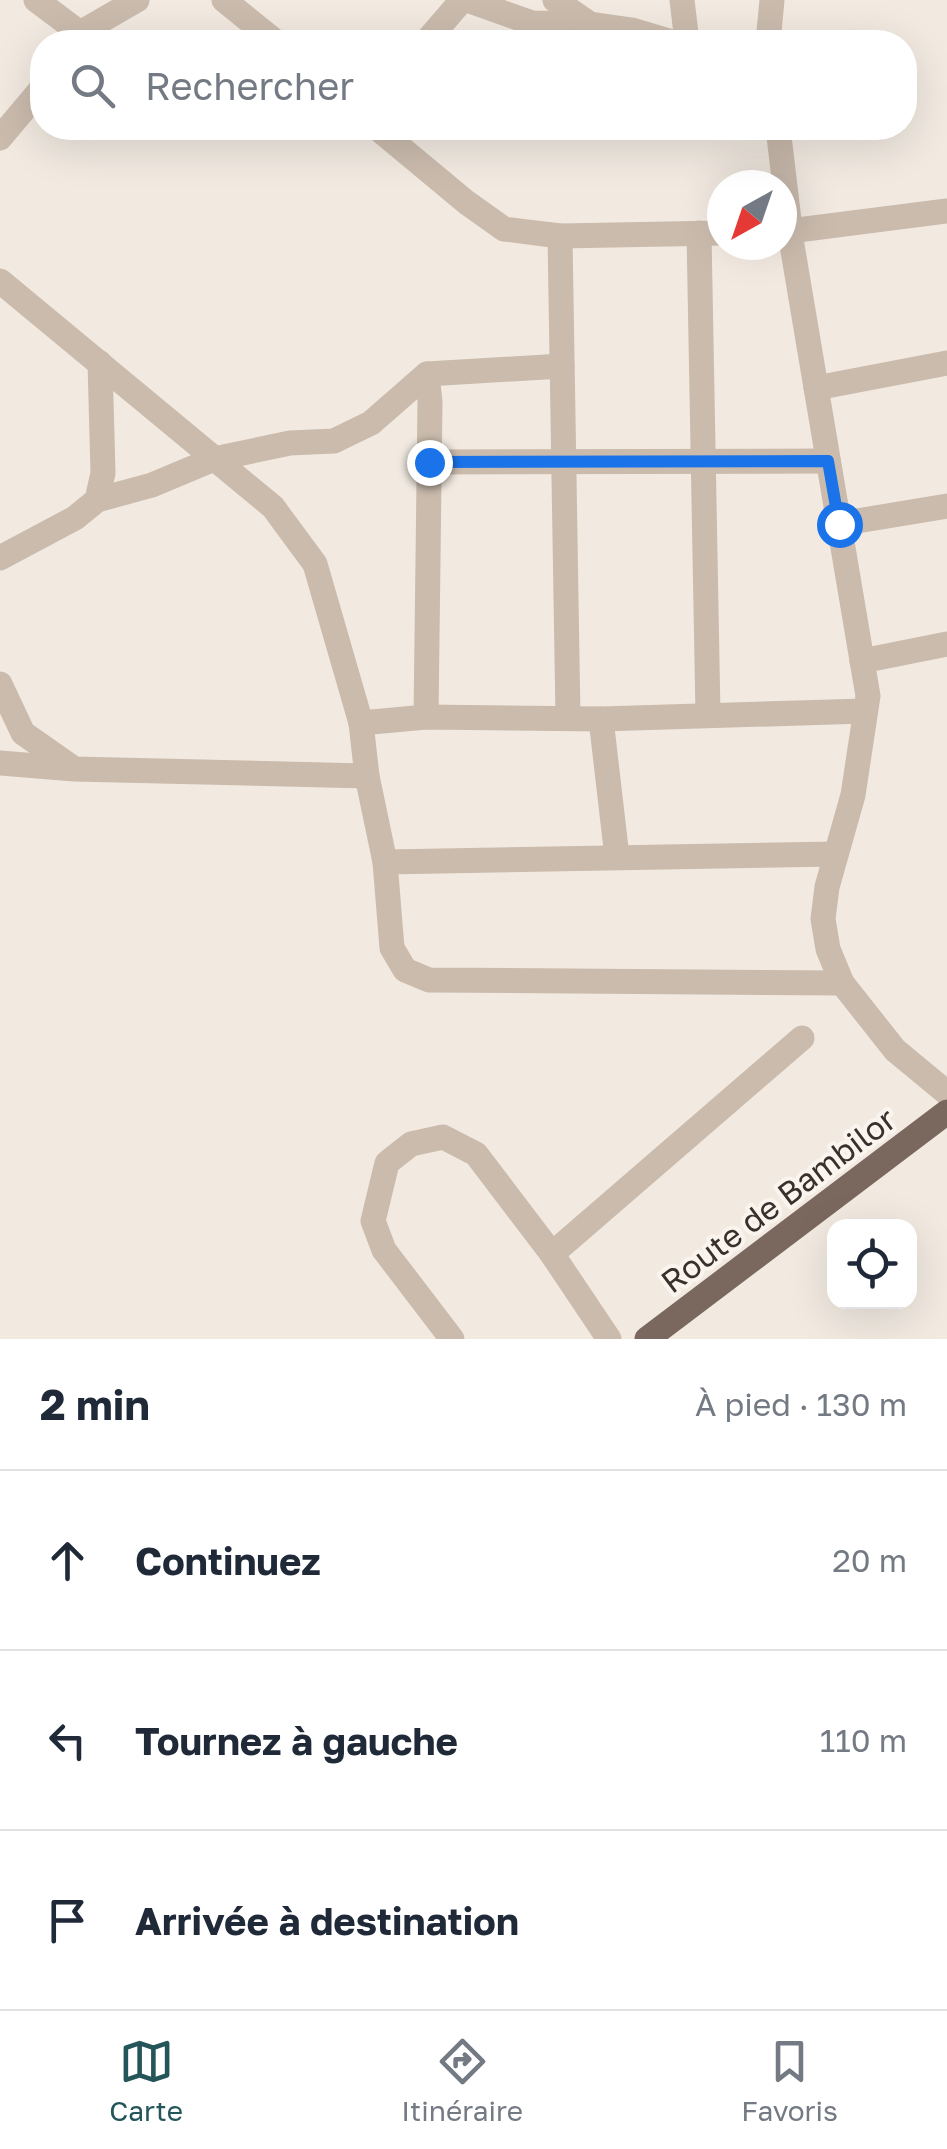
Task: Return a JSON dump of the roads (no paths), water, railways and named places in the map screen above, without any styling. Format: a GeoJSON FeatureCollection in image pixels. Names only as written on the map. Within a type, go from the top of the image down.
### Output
{"type":"FeatureCollection","features":[{"type":"Feature","properties":{"kind":"main road","name":"Route de Bambilor"},"geometry":{"type":"LineString","coordinates":[[648,1339],[947,1112]]}},
{"type":"Feature","properties":{"kind":"street"},"geometry":{"type":"LineString","coordinates":[[36,0],[69,30]]}},
{"type":"Feature","properties":{"kind":"street"},"geometry":{"type":"LineString","coordinates":[[91,30],[138,0]]}},
{"type":"Feature","properties":{"kind":"street"},"geometry":{"type":"LineString","coordinates":[[224,0],[261,30]]}},
{"type":"Feature","properties":{"kind":"street"},"geometry":{"type":"LineString","coordinates":[[437,30],[464,0],[532,23],[590,24],[632,30]]}},
{"type":"Feature","properties":{"kind":"street"},"geometry":{"type":"LineString","coordinates":[[555,0],[590,24]]}},
{"type":"Feature","properties":{"kind":"street"},"geometry":{"type":"LineString","coordinates":[[682,0],[686,30]]}},
{"type":"Feature","properties":{"kind":"street"},"geometry":{"type":"LineString","coordinates":[[769,30],[772,0]]}},
{"type":"Feature","properties":{"kind":"street"},"geometry":{"type":"LineString","coordinates":[[0,138],[30,102]]}},
{"type":"Feature","properties":{"kind":"street"},"geometry":{"type":"LineString","coordinates":[[391,140],[504,229],[560,236],[707,233]]}},
{"type":"Feature","properties":{"kind":"street"},"geometry":{"type":"LineString","coordinates":[[779,140],[781,170]]}},
{"type":"Feature","properties":{"kind":"street"},"geometry":{"type":"LineString","coordinates":[[797,231],[947,211]]}},
{"type":"Feature","properties":{"kind":"street"},"geometry":{"type":"LineString","coordinates":[[560,236],[568,718]]}},
{"type":"Feature","properties":{"kind":"street"},"geometry":{"type":"LineString","coordinates":[[708,715],[704,462],[710,260]]}},
{"type":"Feature","properties":{"kind":"street"},"geometry":{"type":"LineString","coordinates":[[791,260],[868,696],[853,795],[827,886],[824,919],[828,949],[842,983],[895,1050],[947,1092]]}},
{"type":"Feature","properties":{"kind":"street"},"geometry":{"type":"LineString","coordinates":[[0,281],[273,506],[315,564],[361,723],[367,776],[386,862],[392,948],[404,970],[429,980],[842,983]]}},
{"type":"Feature","properties":{"kind":"street"},"geometry":{"type":"LineString","coordinates":[[97,500],[104,473],[100,363]]}},
{"type":"Feature","properties":{"kind":"street"},"geometry":{"type":"LineString","coordinates":[[816,388],[947,363]]}},
{"type":"Feature","properties":{"kind":"street"},"geometry":{"type":"LineString","coordinates":[[5,547],[75,518],[97,500],[152,485],[214,459],[290,443],[334,440],[371,423],[427,374],[562,366]]}},
{"type":"Feature","properties":{"kind":"street"},"geometry":{"type":"LineString","coordinates":[[426,717],[427,374]]}},
{"type":"Feature","properties":{"kind":"street"},"geometry":{"type":"LineString","coordinates":[[429,462],[828,461]]}},
{"type":"Feature","properties":{"kind":"street"},"geometry":{"type":"LineString","coordinates":[[839,524],[947,506]]}},
{"type":"Feature","properties":{"kind":"street"},"geometry":{"type":"LineString","coordinates":[[862,660],[947,644]]}},
{"type":"Feature","properties":{"kind":"street"},"geometry":{"type":"LineString","coordinates":[[0,684],[23,734],[74,769]]}},
{"type":"Feature","properties":{"kind":"street"},"geometry":{"type":"LineString","coordinates":[[361,723],[426,717],[601,719],[866,711]]}},
{"type":"Feature","properties":{"kind":"street"},"geometry":{"type":"LineString","coordinates":[[601,719],[617,857]]}},
{"type":"Feature","properties":{"kind":"street"},"geometry":{"type":"LineString","coordinates":[[0,763],[74,769],[367,776]]}},
{"type":"Feature","properties":{"kind":"street"},"geometry":{"type":"LineString","coordinates":[[386,862],[836,854]]}},
{"type":"Feature","properties":{"kind":"street"},"geometry":{"type":"LineString","coordinates":[[552,1254],[802,1038]]}},
{"type":"Feature","properties":{"kind":"street"},"geometry":{"type":"LineString","coordinates":[[452,1339],[384,1250],[372,1221],[386,1162],[410,1144],[443,1138],[476,1154],[552,1254],[609,1339]]}}]}
